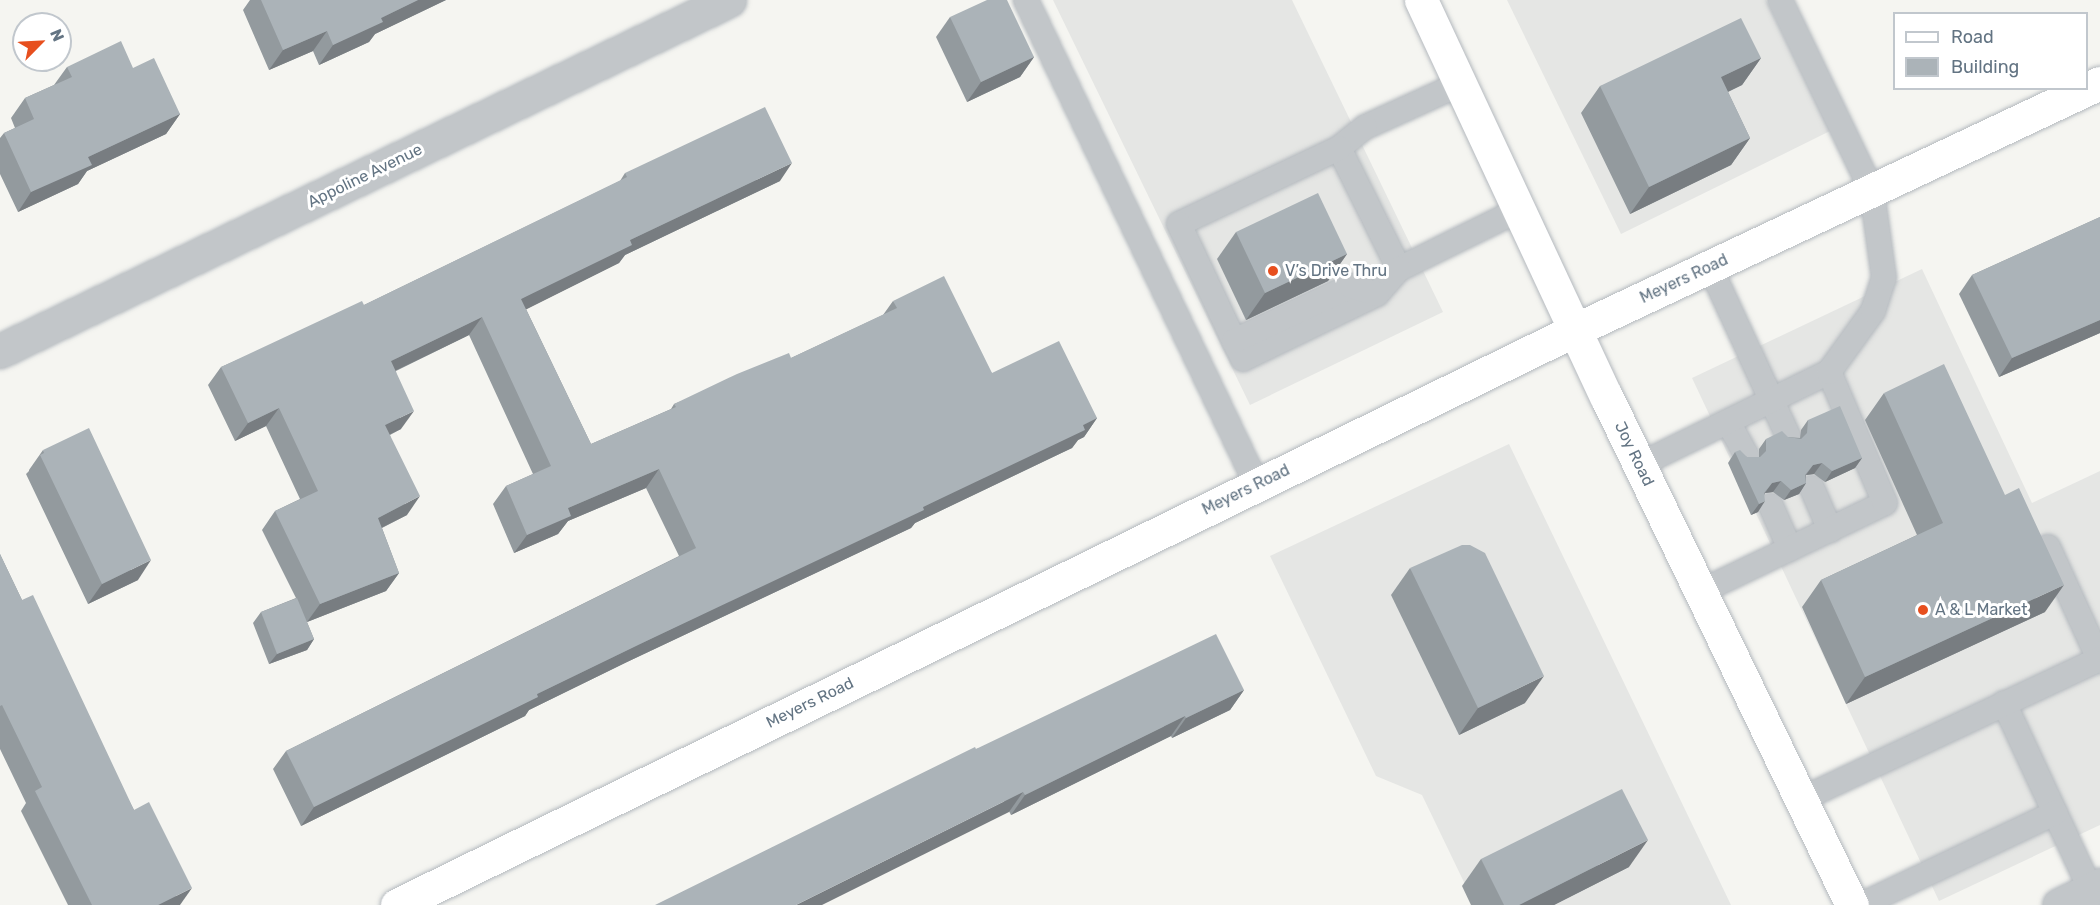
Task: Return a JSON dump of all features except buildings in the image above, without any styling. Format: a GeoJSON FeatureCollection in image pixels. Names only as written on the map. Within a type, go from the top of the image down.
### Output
{"type":"FeatureCollection","features":[{"type":"Feature","properties":{"kind":"street","name":"Appoline Avenue"},"geometry":{"type":"LineString","coordinates":[[0,351],[729,0]]}},
{"type":"Feature","properties":{"kind":"street","name":"Joy Road"},"geometry":{"type":"LineString","coordinates":[[1421,0],[1639,465],[1852,905]]}},
{"type":"Feature","properties":{"kind":"street","name":"Meyers Road"},"geometry":{"type":"LineString","coordinates":[[397,905],[1575,330],[2085,90]]}},
{"type":"Feature","properties":{"kind":"street"},"geometry":{"type":"LineString","coordinates":[[2059,905],[2096,887]]}},
{"type":"Feature","properties":{"kind":"lane"},"geometry":{"type":"LineString","coordinates":[[1026,0],[1257,485]]}},
{"type":"Feature","properties":{"kind":"lane"},"geometry":{"type":"LineString","coordinates":[[1639,465],[1829,372],[1873,311],[1884,278],[1872,191],[1780,0]]}},
{"type":"Feature","properties":{"kind":"lane"},"geometry":{"type":"LineString","coordinates":[[1460,84],[1365,127],[1339,148],[1179,224],[1243,359],[1377,294],[1399,269],[1519,210]]}},
{"type":"Feature","properties":{"kind":"lane"},"geometry":{"type":"LineString","coordinates":[[1339,148],[1399,269]]}},
{"type":"Feature","properties":{"kind":"lane"},"geometry":{"type":"LineString","coordinates":[[1710,267],[1788,436]]}},
{"type":"Feature","properties":{"kind":"lane"},"geometry":{"type":"LineString","coordinates":[[1700,592],[1885,503],[1829,372]]}},
{"type":"Feature","properties":{"kind":"lane"},"geometry":{"type":"LineString","coordinates":[[1728,422],[1746,455]]}},
{"type":"Feature","properties":{"kind":"lane"},"geometry":{"type":"LineString","coordinates":[[1812,488],[1830,530]]}},
{"type":"Feature","properties":{"kind":"lane"},"geometry":{"type":"LineString","coordinates":[[1771,506],[1790,549]]}},
{"type":"Feature","properties":{"kind":"lane"},"geometry":{"type":"LineString","coordinates":[[1800,800],[2099,660],[2048,547]]}},
{"type":"Feature","properties":{"kind":"lane"},"geometry":{"type":"LineString","coordinates":[[2004,704],[2055,813],[2096,887]]}},
{"type":"Feature","properties":{"kind":"lane"},"geometry":{"type":"LineString","coordinates":[[1861,905],[2055,813]]}},
{"type":"Feature","properties":{"kind":"shaded area"},"geometry":{"type":"Polygon","coordinates":[[[1053,0],[1292,0],[1443,312],[1250,405],[1053,0]]]}},
{"type":"Feature","properties":{"kind":"shaded area"},"geometry":{"type":"Polygon","coordinates":[[[1507,0],[1766,0],[1830,131],[1621,234],[1507,0]]]}},
{"type":"Feature","properties":{"kind":"shaded area"},"geometry":{"type":"Polygon","coordinates":[[[1922,269],[2032,503],[2100,471],[2100,825],[1939,901],[1692,378],[1922,269]]]}},
{"type":"Feature","properties":{"kind":"shaded area"},"geometry":{"type":"Polygon","coordinates":[[[1509,444],[1731,905],[1475,905],[1422,795],[1376,776],[1270,556],[1509,444]]]}},
{"type":"Feature","properties":{"kind":"place","name":"V’s Drive Thru"},"geometry":{"type":"Point","coordinates":[1273,271]}},
{"type":"Feature","properties":{"kind":"place","name":"A & L Market"},"geometry":{"type":"Point","coordinates":[1923,610]}}]}
